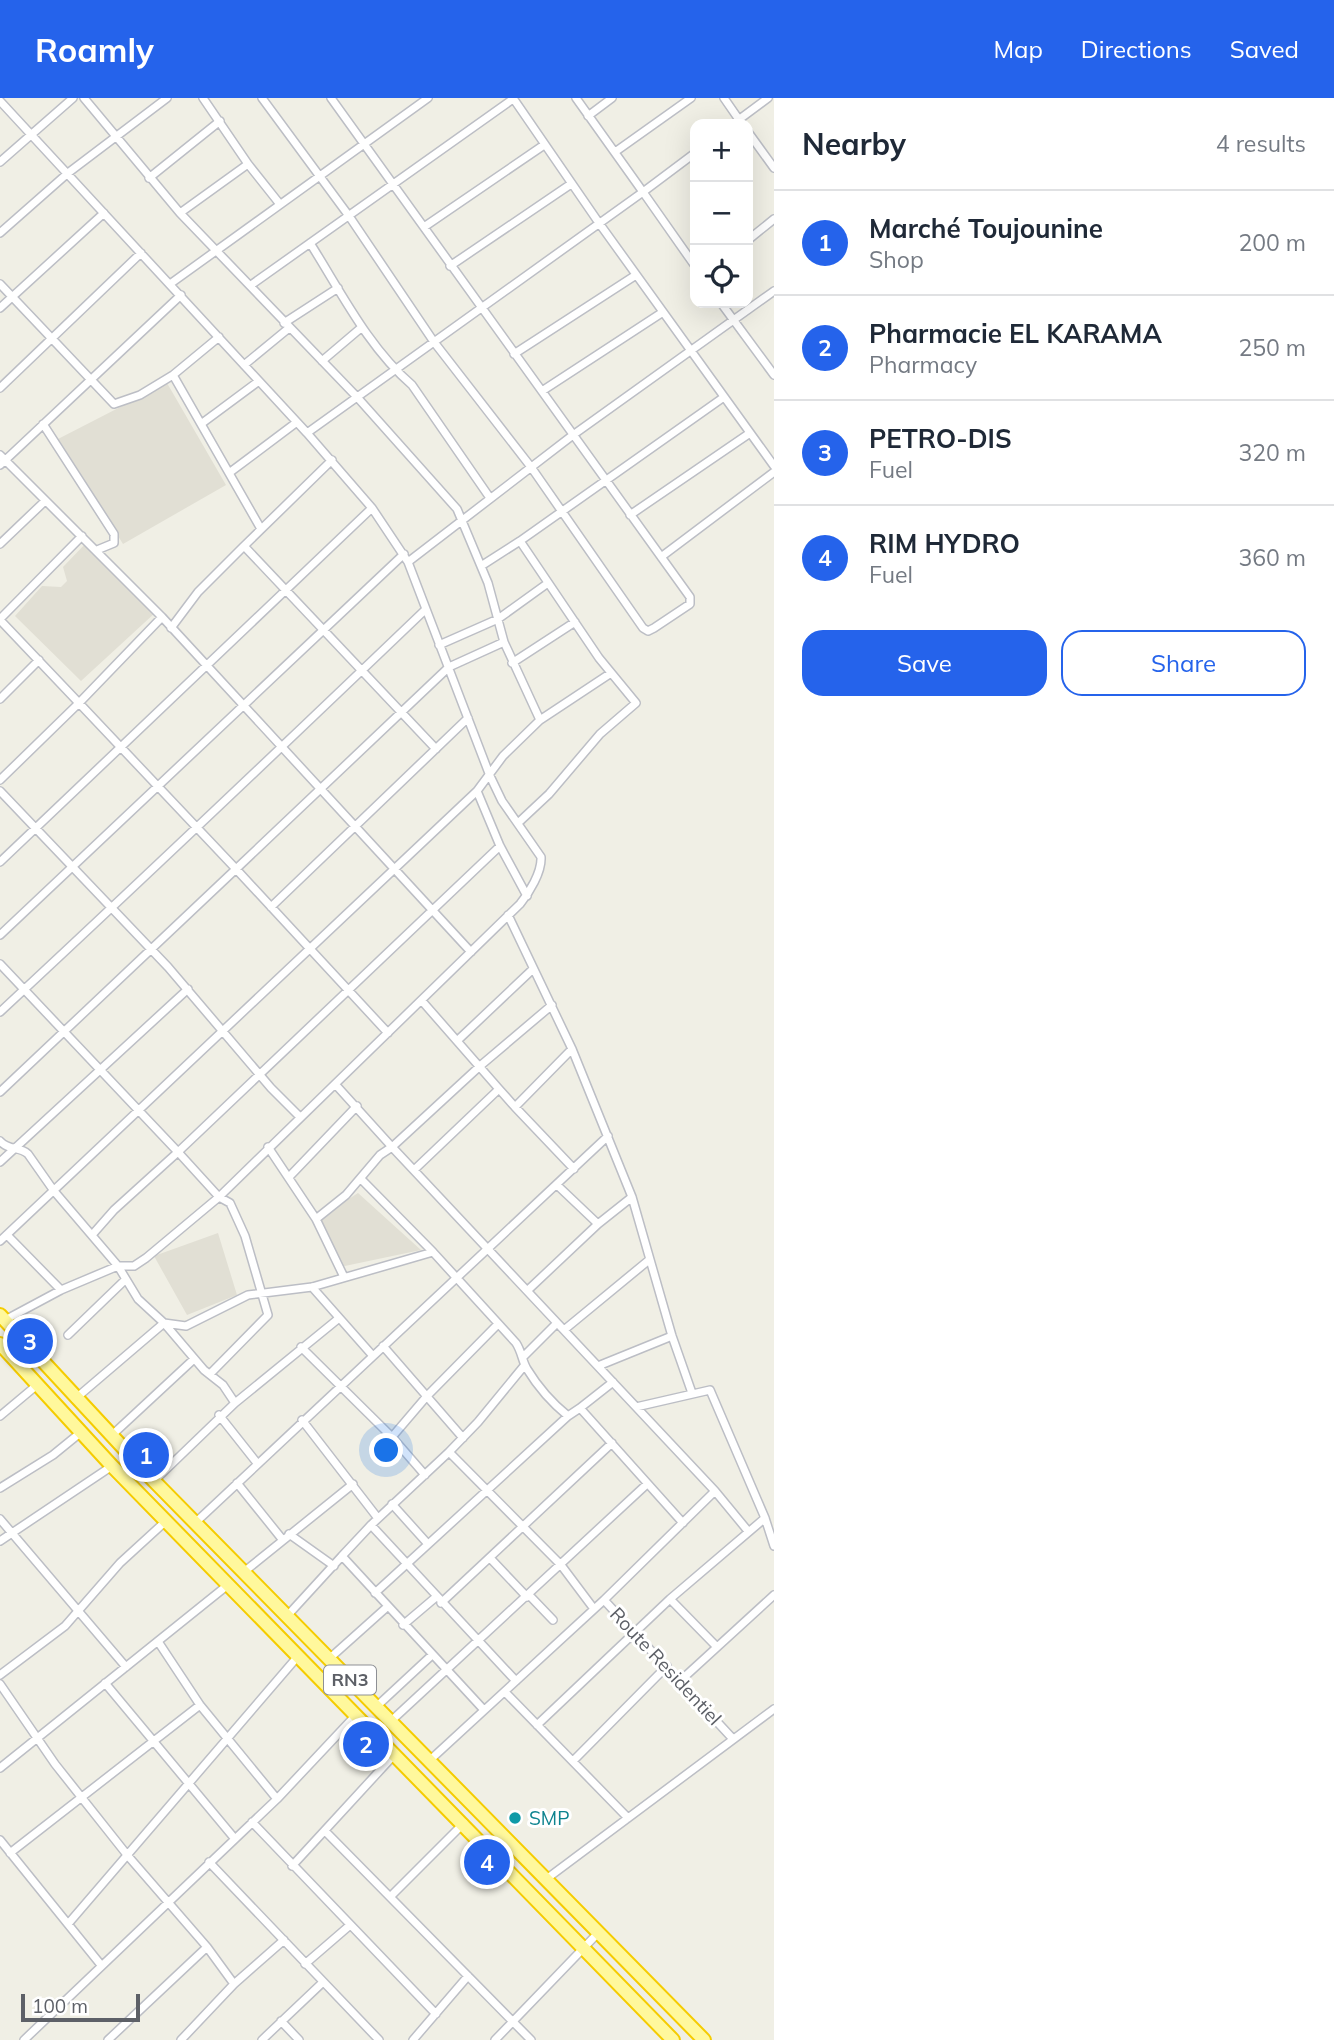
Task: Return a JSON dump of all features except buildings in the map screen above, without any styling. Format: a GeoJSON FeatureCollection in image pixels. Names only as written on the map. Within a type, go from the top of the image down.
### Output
{"type":"FeatureCollection","features":[{"type":"Feature","properties":{"kind":"highway","name":"RN3"},"geometry":{"type":"LineString","coordinates":[[2,1318],[154,1481],[704,2040]]}},
{"type":"Feature","properties":{"kind":"highway","name":"RN3"},"geometry":{"type":"LineString","coordinates":[[0,1345],[80,1433],[464,1823],[583,1950],[673,2040]]}},
{"type":"Feature","properties":{"kind":"street"},"geometry":{"type":"LineString","coordinates":[[0,162],[73,98]]}},
{"type":"Feature","properties":{"kind":"street"},"geometry":{"type":"LineString","coordinates":[[84,98],[180,213],[357,397],[457,509],[481,566],[512,663],[540,720]]}},
{"type":"Feature","properties":{"kind":"street"},"geometry":{"type":"LineString","coordinates":[[0,233],[68,173],[167,98]]}},
{"type":"Feature","properties":{"kind":"street"},"geometry":{"type":"LineString","coordinates":[[203,98],[248,164],[279,203]]}},
{"type":"Feature","properties":{"kind":"street"},"geometry":{"type":"LineString","coordinates":[[262,98],[349,216],[434,342],[531,467],[648,631],[691,600],[450,266],[394,183],[362,144],[333,101],[343,98]]}},
{"type":"Feature","properties":{"kind":"street"},"geometry":{"type":"LineString","coordinates":[[170,284],[317,175],[428,98]]}},
{"type":"Feature","properties":{"kind":"street"},"geometry":{"type":"LineString","coordinates":[[251,285],[513,98],[571,184],[774,466]]}},
{"type":"Feature","properties":{"kind":"street"},"geometry":{"type":"LineString","coordinates":[[576,98],[690,259]]}},
{"type":"Feature","properties":{"kind":"street"},"geometry":{"type":"LineString","coordinates":[[588,116],[612,98]]}},
{"type":"Feature","properties":{"kind":"street"},"geometry":{"type":"LineString","coordinates":[[615,152],[691,98]]}},
{"type":"Feature","properties":{"kind":"street"},"geometry":{"type":"LineString","coordinates":[[724,98],[736,119]]}},
{"type":"Feature","properties":{"kind":"street"},"geometry":{"type":"LineString","coordinates":[[743,119],[768,98]]}},
{"type":"Feature","properties":{"kind":"street"},"geometry":{"type":"LineString","coordinates":[[0,101],[332,460],[372,508],[406,558],[490,776],[502,801],[541,857],[542,863],[527,895],[508,915],[422,1001],[299,1116],[219,1197],[139,1263],[127,1267],[118,1266],[2,1318]]}},
{"type":"Feature","properties":{"kind":"street"},"geometry":{"type":"LineString","coordinates":[[149,178],[220,121]]}},
{"type":"Feature","properties":{"kind":"street"},"geometry":{"type":"LineString","coordinates":[[753,139],[774,168]]}},
{"type":"Feature","properties":{"kind":"street"},"geometry":{"type":"LineString","coordinates":[[424,227],[544,145]]}},
{"type":"Feature","properties":{"kind":"street"},"geometry":{"type":"LineString","coordinates":[[307,433],[690,157]]}},
{"type":"Feature","properties":{"kind":"street"},"geometry":{"type":"LineString","coordinates":[[180,213],[248,164]]}},
{"type":"Feature","properties":{"kind":"street"},"geometry":{"type":"LineString","coordinates":[[450,266],[571,184]]}},
{"type":"Feature","properties":{"kind":"street"},"geometry":{"type":"LineString","coordinates":[[0,308],[104,213]]}},
{"type":"Feature","properties":{"kind":"street"},"geometry":{"type":"LineString","coordinates":[[753,236],[774,219]]}},
{"type":"Feature","properties":{"kind":"street"},"geometry":{"type":"LineString","coordinates":[[310,243],[362,327],[395,370],[412,385],[490,498]]}},
{"type":"Feature","properties":{"kind":"street"},"geometry":{"type":"LineString","coordinates":[[0,388],[141,253]]}},
{"type":"Feature","properties":{"kind":"street"},"geometry":{"type":"LineString","coordinates":[[514,354],[636,275]]}},
{"type":"Feature","properties":{"kind":"street"},"geometry":{"type":"LineString","coordinates":[[0,284],[114,404],[140,395],[173,375],[219,337]]}},
{"type":"Feature","properties":{"kind":"street"},"geometry":{"type":"LineString","coordinates":[[244,365],[287,326],[338,288]]}},
{"type":"Feature","properties":{"kind":"street"},"geometry":{"type":"LineString","coordinates":[[0,935],[243,706],[406,558],[463,520],[573,435],[774,291]]}},
{"type":"Feature","properties":{"kind":"street"},"geometry":{"type":"LineString","coordinates":[[181,295],[2,460],[97,550],[162,618],[471,952]]}},
{"type":"Feature","properties":{"kind":"street"},"geometry":{"type":"LineString","coordinates":[[725,308],[774,375]]}},
{"type":"Feature","properties":{"kind":"street"},"geometry":{"type":"LineString","coordinates":[[542,391],[663,312]]}},
{"type":"Feature","properties":{"kind":"street"},"geometry":{"type":"LineString","coordinates":[[322,361],[362,327]]}},
{"type":"Feature","properties":{"kind":"street"},"geometry":{"type":"LineString","coordinates":[[765,363],[774,356]]}},
{"type":"Feature","properties":{"kind":"street"},"geometry":{"type":"LineString","coordinates":[[173,375],[261,529]]}},
{"type":"Feature","properties":{"kind":"street"},"geometry":{"type":"LineString","coordinates":[[201,424],[259,382]]}},
{"type":"Feature","properties":{"kind":"street"},"geometry":{"type":"LineString","coordinates":[[481,566],[724,397]]}},
{"type":"Feature","properties":{"kind":"street"},"geometry":{"type":"LineString","coordinates":[[229,473],[297,422]]}},
{"type":"Feature","properties":{"kind":"street"},"geometry":{"type":"LineString","coordinates":[[43,424],[114,534],[114,543],[97,550]]}},
{"type":"Feature","properties":{"kind":"street"},"geometry":{"type":"LineString","coordinates":[[630,514],[750,433]]}},
{"type":"Feature","properties":{"kind":"street"},"geometry":{"type":"LineString","coordinates":[[171,628],[198,592],[332,460]]}},
{"type":"Feature","properties":{"kind":"street"},"geometry":{"type":"LineString","coordinates":[[661,557],[774,472]]}},
{"type":"Feature","properties":{"kind":"street"},"geometry":{"type":"LineString","coordinates":[[0,544],[45,500]]}},
{"type":"Feature","properties":{"kind":"street"},"geometry":{"type":"LineString","coordinates":[[0,862],[372,508]]}},
{"type":"Feature","properties":{"kind":"street"},"geometry":{"type":"LineString","coordinates":[[82,536],[0,620],[158,785],[388,1033]]}},
{"type":"Feature","properties":{"kind":"street"},"geometry":{"type":"LineString","coordinates":[[518,823],[549,794],[600,734],[635,706],[635,701],[611,673],[520,541]]}},
{"type":"Feature","properties":{"kind":"street"},"geometry":{"type":"LineString","coordinates":[[244,546],[436,749]]}},
{"type":"Feature","properties":{"kind":"street"},"geometry":{"type":"LineString","coordinates":[[439,645],[498,619],[548,583]]}},
{"type":"Feature","properties":{"kind":"street"},"geometry":{"type":"LineString","coordinates":[[0,1012],[425,610]]}},
{"type":"Feature","properties":{"kind":"street"},"geometry":{"type":"LineString","coordinates":[[0,780],[162,618]]}},
{"type":"Feature","properties":{"kind":"street"},"geometry":{"type":"LineString","coordinates":[[512,663],[575,622]]}},
{"type":"Feature","properties":{"kind":"street"},"geometry":{"type":"LineString","coordinates":[[0,1092],[449,667],[504,642]]}},
{"type":"Feature","properties":{"kind":"street"},"geometry":{"type":"LineString","coordinates":[[0,699],[39,660]]}},
{"type":"Feature","properties":{"kind":"street"},"geometry":{"type":"LineString","coordinates":[[61,1290],[3,1238],[477,791],[514,744],[540,720],[611,673]]}},
{"type":"Feature","properties":{"kind":"street"},"geometry":{"type":"LineString","coordinates":[[271,907],[468,718]]}},
{"type":"Feature","properties":{"kind":"street"},"geometry":{"type":"LineString","coordinates":[[0,791],[188,989],[299,1116]]}},
{"type":"Feature","properties":{"kind":"street"},"geometry":{"type":"LineString","coordinates":[[477,791],[500,846],[527,895]]}},
{"type":"Feature","properties":{"kind":"street"},"geometry":{"type":"LineString","coordinates":[[92,1235],[134,1191],[500,846]]}},
{"type":"Feature","properties":{"kind":"street"},"geometry":{"type":"LineString","coordinates":[[508,915],[572,1049],[632,1197],[672,1336],[692,1393]]}},
{"type":"Feature","properties":{"kind":"street"},"geometry":{"type":"LineString","coordinates":[[0,964],[219,1197],[229,1202],[234,1211],[267,1310],[265,1319],[210,1374]]}},
{"type":"Feature","properties":{"kind":"street"},"geometry":{"type":"LineString","coordinates":[[458,1040],[533,970]]}},
{"type":"Feature","properties":{"kind":"street"},"geometry":{"type":"LineString","coordinates":[[0,1162],[188,989]]}},
{"type":"Feature","properties":{"kind":"street"},"geometry":{"type":"LineString","coordinates":[[422,1001],[515,1107],[574,1169]]}},
{"type":"Feature","properties":{"kind":"street"},"geometry":{"type":"LineString","coordinates":[[316,1219],[338,1203],[380,1156],[552,1005]]}},
{"type":"Feature","properties":{"kind":"street"},"geometry":{"type":"LineString","coordinates":[[515,1107],[572,1049]]}},
{"type":"Feature","properties":{"kind":"street"},"geometry":{"type":"LineString","coordinates":[[335,1084],[715,1491],[748,1531]]}},
{"type":"Feature","properties":{"kind":"street"},"geometry":{"type":"LineString","coordinates":[[414,1170],[499,1089]]}},
{"type":"Feature","properties":{"kind":"street"},"geometry":{"type":"LineString","coordinates":[[289,1177],[357,1107]]}},
{"type":"Feature","properties":{"kind":"street"},"geometry":{"type":"LineString","coordinates":[[195,1523],[608,1136]]}},
{"type":"Feature","properties":{"kind":"street"},"geometry":{"type":"LineString","coordinates":[[0,1141],[12,1150],[19,1149],[28,1154],[54,1191],[118,1266],[147,1309],[164,1322],[235,1403]]}},
{"type":"Feature","properties":{"kind":"street"},"geometry":{"type":"LineString","coordinates":[[268,1147],[316,1219],[344,1277]]}},
{"type":"Feature","properties":{"kind":"street"},"geometry":{"type":"LineString","coordinates":[[361,1179],[459,1278],[524,1356],[524,1366],[548,1397],[568,1416]]}},
{"type":"Feature","properties":{"kind":"street"},"geometry":{"type":"LineString","coordinates":[[558,1185],[598,1224]]}},
{"type":"Feature","properties":{"kind":"street"},"geometry":{"type":"LineString","coordinates":[[528,1290],[598,1224],[632,1197]]}},
{"type":"Feature","properties":{"kind":"street"},"geometry":{"type":"LineString","coordinates":[[164,1322],[186,1326],[261,1292],[312,1287],[433,1252]]}},
{"type":"Feature","properties":{"kind":"street"},"geometry":{"type":"LineString","coordinates":[[564,1329],[649,1259]]}},
{"type":"Feature","properties":{"kind":"street"},"geometry":{"type":"LineString","coordinates":[[68,1335],[125,1280]]}},
{"type":"Feature","properties":{"kind":"street"},"geometry":{"type":"LineString","coordinates":[[312,1287],[373,1356]]}},
{"type":"Feature","properties":{"kind":"street"},"geometry":{"type":"LineString","coordinates":[[154,1481],[219,1415],[254,1390],[301,1347],[338,1319]]}},
{"type":"Feature","properties":{"kind":"street"},"geometry":{"type":"LineString","coordinates":[[75,1399],[164,1322]]}},
{"type":"Feature","properties":{"kind":"street"},"geometry":{"type":"LineString","coordinates":[[524,1356],[557,1323]]}},
{"type":"Feature","properties":{"kind":"street"},"geometry":{"type":"LineString","coordinates":[[392,1437],[427,1396],[498,1324]]}},
{"type":"Feature","properties":{"kind":"street"},"geometry":{"type":"LineString","coordinates":[[598,1366],[672,1336]]}},
{"type":"Feature","properties":{"kind":"street"},"geometry":{"type":"LineString","coordinates":[[383,1346],[463,1438]]}},
{"type":"Feature","properties":{"kind":"street"},"geometry":{"type":"LineString","coordinates":[[301,1347],[392,1437],[425,1475]]}},
{"type":"Feature","properties":{"kind":"street"},"geometry":{"type":"LineString","coordinates":[[111,1436],[194,1359]]}},
{"type":"Feature","properties":{"kind":"street"},"geometry":{"type":"LineString","coordinates":[[288,1615],[377,1517],[463,1438],[524,1366]]}},
{"type":"Feature","properties":{"kind":"street"},"geometry":{"type":"LineString","coordinates":[[375,1593],[568,1416],[613,1382]]}},
{"type":"Feature","properties":{"kind":"street"},"geometry":{"type":"LineString","coordinates":[[0,1416],[37,1385]]}},
{"type":"Feature","properties":{"kind":"street"},"geometry":{"type":"LineString","coordinates":[[636,1407],[705,1389],[714,1395],[774,1546]]}},
{"type":"Feature","properties":{"kind":"street"},"geometry":{"type":"LineString","coordinates":[[580,1408],[683,1523]]}},
{"type":"Feature","properties":{"kind":"street"},"geometry":{"type":"LineString","coordinates":[[219,1415],[257,1463]]}},
{"type":"Feature","properties":{"kind":"street"},"geometry":{"type":"LineString","coordinates":[[302,1420],[377,1517]]}},
{"type":"Feature","properties":{"kind":"street"},"geometry":{"type":"LineString","coordinates":[[0,1488],[53,1455],[80,1433]]}},
{"type":"Feature","properties":{"kind":"street"},"geometry":{"type":"LineString","coordinates":[[403,1625],[439,1600],[490,1558],[611,1443]]}},
{"type":"Feature","properties":{"kind":"street"},"geometry":{"type":"LineString","coordinates":[[449,1452],[561,1565],[594,1609]]}},
{"type":"Feature","properties":{"kind":"street"},"geometry":{"type":"LineString","coordinates":[[0,1541],[112,1466]]}},
{"type":"Feature","properties":{"kind":"street"},"geometry":{"type":"LineString","coordinates":[[237,1483],[286,1537],[334,1566]]}},
{"type":"Feature","properties":{"kind":"street"},"geometry":{"type":"LineString","coordinates":[[390,1722],[647,1484]]}},
{"type":"Feature","properties":{"kind":"street"},"geometry":{"type":"LineString","coordinates":[[245,1571],[353,1485]]}},
{"type":"Feature","properties":{"kind":"street"},"geometry":{"type":"LineString","coordinates":[[604,1600],[715,1491]]}},
{"type":"Feature","properties":{"kind":"street"},"geometry":{"type":"LineString","coordinates":[[393,1504],[427,1543]]}},
{"type":"Feature","properties":{"kind":"street"},"geometry":{"type":"LineString","coordinates":[[537,1725],[670,1599],[765,1518]]}},
{"type":"Feature","properties":{"kind":"street"},"geometry":{"type":"LineString","coordinates":[[0,1519],[126,1667]]}},
{"type":"Feature","properties":{"kind":"street"},"geometry":{"type":"LineString","coordinates":[[0,1675],[65,1626],[120,1563],[167,1520]]}},
{"type":"Feature","properties":{"kind":"street"},"geometry":{"type":"LineString","coordinates":[[371,1525],[516,1681]]}},
{"type":"Feature","properties":{"kind":"street"},"geometry":{"type":"LineString","coordinates":[[342,1556],[484,1710]]}},
{"type":"Feature","properties":{"kind":"street"},"geometry":{"type":"LineString","coordinates":[[490,1558],[553,1620]]}},
{"type":"Feature","properties":{"kind":"street"},"geometry":{"type":"LineString","coordinates":[[0,1768],[38,1735],[159,1643],[229,1584]]}},
{"type":"Feature","properties":{"kind":"street"},"geometry":{"type":"LineString","coordinates":[[680,1681],[774,1595]]}},
{"type":"Feature","properties":{"kind":"street"},"geometry":{"type":"LineString","coordinates":[[670,1599],[716,1646]]}},
{"type":"Feature","properties":{"kind":"street","name":"Route Residentiel"},"geometry":{"type":"LineString","coordinates":[[429,1762],[604,1600],[733,1739]]}},
{"type":"Feature","properties":{"kind":"street"},"geometry":{"type":"LineString","coordinates":[[330,1658],[387,1607]]}},
{"type":"Feature","properties":{"kind":"street"},"geometry":{"type":"LineString","coordinates":[[159,1643],[200,1705],[277,1799]]}},
{"type":"Feature","properties":{"kind":"street"},"geometry":{"type":"LineString","coordinates":[[68,1924],[299,1655]]}},
{"type":"Feature","properties":{"kind":"street"},"geometry":{"type":"LineString","coordinates":[[376,1707],[432,1655]]}},
{"type":"Feature","properties":{"kind":"street"},"geometry":{"type":"LineString","coordinates":[[573,1761],[667,1666]]}},
{"type":"Feature","properties":{"kind":"street"},"geometry":{"type":"LineString","coordinates":[[105,1683],[234,1839]]}},
{"type":"Feature","properties":{"kind":"street"},"geometry":{"type":"LineString","coordinates":[[0,1684],[38,1735],[49,1756],[128,1856],[207,1947],[234,1984]]}},
{"type":"Feature","properties":{"kind":"street"},"geometry":{"type":"LineString","coordinates":[[505,1692],[628,1818]]}},
{"type":"Feature","properties":{"kind":"street"},"geometry":{"type":"LineString","coordinates":[[10,1853],[200,1705]]}},
{"type":"Feature","properties":{"kind":"street"},"geometry":{"type":"LineString","coordinates":[[544,1880],[774,1709]]}},
{"type":"Feature","properties":{"kind":"street"},"geometry":{"type":"LineString","coordinates":[[24,2040],[277,1799],[356,1715]]}},
{"type":"Feature","properties":{"kind":"street"},"geometry":{"type":"LineString","coordinates":[[292,1866],[396,1754]]}},
{"type":"Feature","properties":{"kind":"street"},"geometry":{"type":"LineString","coordinates":[[252,1822],[349,1927],[436,2014]]}},
{"type":"Feature","properties":{"kind":"street"},"geometry":{"type":"LineString","coordinates":[[390,1897],[464,1823]]}},
{"type":"Feature","properties":{"kind":"street"},"geometry":{"type":"LineString","coordinates":[[325,1831],[531,2040]]}},
{"type":"Feature","properties":{"kind":"street"},"geometry":{"type":"LineString","coordinates":[[0,1840],[101,1965]]}},
{"type":"Feature","properties":{"kind":"street"},"geometry":{"type":"LineString","coordinates":[[209,1862],[322,1983],[380,2040]]}},
{"type":"Feature","properties":{"kind":"street"},"geometry":{"type":"LineString","coordinates":[[305,1964],[349,1927]]}},
{"type":"Feature","properties":{"kind":"street"},"geometry":{"type":"LineString","coordinates":[[495,2040],[599,1931]]}},
{"type":"Feature","properties":{"kind":"street"},"geometry":{"type":"LineString","coordinates":[[183,2039],[234,1984],[284,1940]]}},
{"type":"Feature","properties":{"kind":"street"},"geometry":{"type":"LineString","coordinates":[[108,2040],[207,1947]]}},
{"type":"Feature","properties":{"kind":"street"},"geometry":{"type":"LineString","coordinates":[[413,2040],[468,1976]]}},
{"type":"Feature","properties":{"kind":"street"},"geometry":{"type":"LineString","coordinates":[[262,2040],[322,1983]]}},
{"type":"Feature","properties":{"kind":"street"},"geometry":{"type":"LineString","coordinates":[[281,2021],[299,2040]]}},
{"type":"Feature","properties":{"kind":"shaded area"},"geometry":{"type":"Polygon","coordinates":[[[167,383],[226,485],[123,544],[58,439],[167,383]]]}},
{"type":"Feature","properties":{"kind":"shaded area"},"geometry":{"type":"Polygon","coordinates":[[[87,542],[156,612],[81,681],[15,616],[42,586],[61,587],[67,581],[63,567],[87,542]]]}},
{"type":"Feature","properties":{"kind":"shaded area"},"geometry":{"type":"Polygon","coordinates":[[[358,1193],[421,1250],[340,1267],[318,1219],[358,1193]]]}},
{"type":"Feature","properties":{"kind":"shaded area"},"geometry":{"type":"Polygon","coordinates":[[[218,1233],[237,1295],[187,1315],[154,1256],[218,1233]]]}},
{"type":"Feature","properties":{"kind":"place","name":"PETRO-DIS"},"geometry":{"type":"Point","coordinates":[30,1341]}},
{"type":"Feature","properties":{"kind":"place","name":"Marché Toujounine"},"geometry":{"type":"Point","coordinates":[146,1455]}},
{"type":"Feature","properties":{"kind":"place","name":"Pharmacie EL KARAMA"},"geometry":{"type":"Point","coordinates":[366,1744]}},
{"type":"Feature","properties":{"kind":"place","name":"SMP"},"geometry":{"type":"Point","coordinates":[515,1818]}},
{"type":"Feature","properties":{"kind":"place","name":"RIM HYDRO"},"geometry":{"type":"Point","coordinates":[487,1862]}}]}
